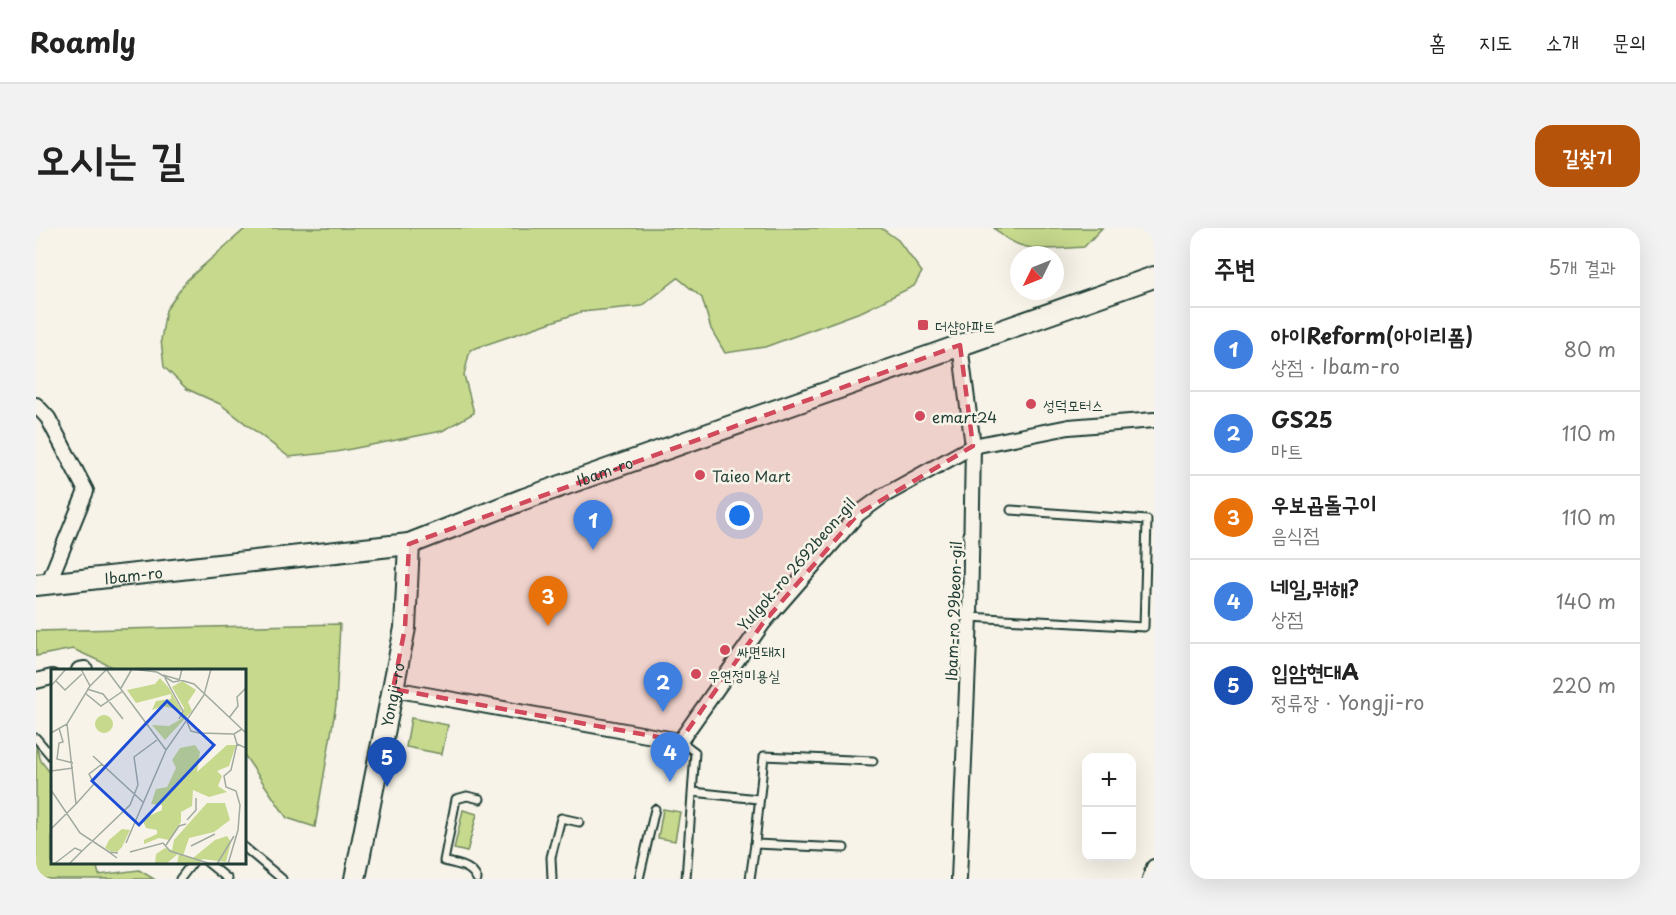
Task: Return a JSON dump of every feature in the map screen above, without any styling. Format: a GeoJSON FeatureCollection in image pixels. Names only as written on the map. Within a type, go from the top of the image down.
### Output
{"type":"FeatureCollection","features":[{"type":"Feature","properties":{"kind":"street","name":"Ibam-ro"},"geometry":{"type":"LineString","coordinates":[[42,584],[409,544],[524,499],[1154,277]]}},
{"type":"Feature","properties":{"kind":"street","name":"Ibam-ro 29beon-gil"},"geometry":{"type":"LineString","coordinates":[[958,879],[970,617],[973,446],[960,345]]}},
{"type":"Feature","properties":{"kind":"street"},"geometry":{"type":"LineString","coordinates":[[36,405],[48,418],[86,491],[42,584]]}},
{"type":"Feature","properties":{"kind":"street","name":"Yulgok-ro 2692beon-gil"},"geometry":{"type":"LineString","coordinates":[[680,741],[763,623],[858,514],[883,496],[973,446],[1069,427],[1150,422]]}},
{"type":"Feature","properties":{"kind":"street","name":"Yongji-ro"},"geometry":{"type":"LineString","coordinates":[[355,879],[405,628],[409,544]]}},
{"type":"Feature","properties":{"kind":"street"},"geometry":{"type":"LineString","coordinates":[[36,681],[51,677]]}},
{"type":"Feature","properties":{"kind":"street"},"geometry":{"type":"LineString","coordinates":[[393,689],[680,741]]}},
{"type":"Feature","properties":{"kind":"street"},"geometry":{"type":"LineString","coordinates":[[1150,879],[1154,867]]}},
{"type":"Feature","properties":{"kind":"lane"},"geometry":{"type":"LineString","coordinates":[[970,617],[1144,627],[1150,520],[1011,510]]}},
{"type":"Feature","properties":{"kind":"lane"},"geometry":{"type":"LineString","coordinates":[[36,738],[51,756]]}},
{"type":"Feature","properties":{"kind":"lane"},"geometry":{"type":"LineString","coordinates":[[680,741],[695,752],[686,879]]}},
{"type":"Feature","properties":{"kind":"lane"},"geometry":{"type":"LineString","coordinates":[[750,879],[764,756],[873,761]]}},
{"type":"Feature","properties":{"kind":"lane"},"geometry":{"type":"LineString","coordinates":[[693,792],[758,799]]}},
{"type":"Feature","properties":{"kind":"lane"},"geometry":{"type":"LineString","coordinates":[[477,879],[474,872],[466,867],[444,861],[456,799],[467,796],[480,799]]}},
{"type":"Feature","properties":{"kind":"lane"},"geometry":{"type":"LineString","coordinates":[[639,879],[655,809]]}},
{"type":"Feature","properties":{"kind":"lane"},"geometry":{"type":"LineString","coordinates":[[552,879],[551,857],[561,818],[579,822]]}},
{"type":"Feature","properties":{"kind":"lane"},"geometry":{"type":"LineString","coordinates":[[755,844],[844,848]]}},
{"type":"Feature","properties":{"kind":"lane"},"geometry":{"type":"LineString","coordinates":[[246,849],[282,879]]}},
{"type":"Feature","properties":{"kind":"lane"},"geometry":{"type":"LineString","coordinates":[[180,879],[191,864]]}},
{"type":"Feature","properties":{"kind":"lane"},"geometry":{"type":"LineString","coordinates":[[209,864],[228,879]]}},
{"type":"Feature","properties":{"kind":"highlighted area"},"geometry":{"type":"Polygon","coordinates":[[[960,345],[973,446],[858,514],[763,623],[680,741],[393,689],[405,628],[409,544],[960,345]]]}},
{"type":"Feature","properties":{"kind":"green space"},"geometry":{"type":"Polygon","coordinates":[[[246,228],[881,228],[898,240],[922,272],[914,286],[863,311],[765,347],[725,353],[711,329],[702,298],[678,278],[642,306],[581,312],[470,350],[464,375],[474,413],[442,431],[336,452],[289,457],[220,404],[187,389],[164,367],[161,340],[166,310],[187,280],[246,228]]]}},
{"type":"Feature","properties":{"kind":"green space"},"geometry":{"type":"Polygon","coordinates":[[[994,228],[1102,228],[1084,247],[1025,246],[1004,237],[994,228]]]}},
{"type":"Feature","properties":{"kind":"green space"},"geometry":{"type":"Polygon","coordinates":[[[340,624],[336,705],[315,827],[287,818],[246,757],[246,669],[117,669],[73,649],[36,656],[36,631],[340,624]]]}},
{"type":"Feature","properties":{"kind":"green space"},"geometry":{"type":"Polygon","coordinates":[[[411,718],[448,725],[442,754],[406,747],[411,718]]]}},
{"type":"Feature","properties":{"kind":"green space"},"geometry":{"type":"Polygon","coordinates":[[[36,746],[41,761],[51,774],[51,864],[96,864],[99,875],[139,870],[154,879],[36,879],[36,746]]]}},
{"type":"Feature","properties":{"kind":"green space"},"geometry":{"type":"Polygon","coordinates":[[[663,809],[680,812],[675,841],[658,838],[663,809]]]}},
{"type":"Feature","properties":{"kind":"green space"},"geometry":{"type":"Polygon","coordinates":[[[463,810],[477,814],[467,852],[454,849],[463,810]]]}},
{"type":"Feature","properties":{"kind":"place","name":"더샵아파트"},"geometry":{"type":"Point","coordinates":[923,325]}},
{"type":"Feature","properties":{"kind":"place","name":"성덕모터스"},"geometry":{"type":"Point","coordinates":[1031,404]}},
{"type":"Feature","properties":{"kind":"place","name":"emart24"},"geometry":{"type":"Point","coordinates":[920,416]}},
{"type":"Feature","properties":{"kind":"place","name":"Taieo Mart"},"geometry":{"type":"Point","coordinates":[700,475]}},
{"type":"Feature","properties":{"kind":"place","name":"아이Reform(아이리폼)"},"geometry":{"type":"Point","coordinates":[593,550]}},
{"type":"Feature","properties":{"kind":"place","name":"우보곱돌구이"},"geometry":{"type":"Point","coordinates":[548,626]}},
{"type":"Feature","properties":{"kind":"place","name":"싸면돼지"},"geometry":{"type":"Point","coordinates":[725,650]}},
{"type":"Feature","properties":{"kind":"place","name":"우연정미용실"},"geometry":{"type":"Point","coordinates":[696,674]}},
{"type":"Feature","properties":{"kind":"place","name":"GS25"},"geometry":{"type":"Point","coordinates":[663,712]}},
{"type":"Feature","properties":{"kind":"place","name":"네일,뭐해?"},"geometry":{"type":"Point","coordinates":[670,782]}},
{"type":"Feature","properties":{"kind":"place","name":"입암현대A"},"geometry":{"type":"Point","coordinates":[387,787]}}]}
